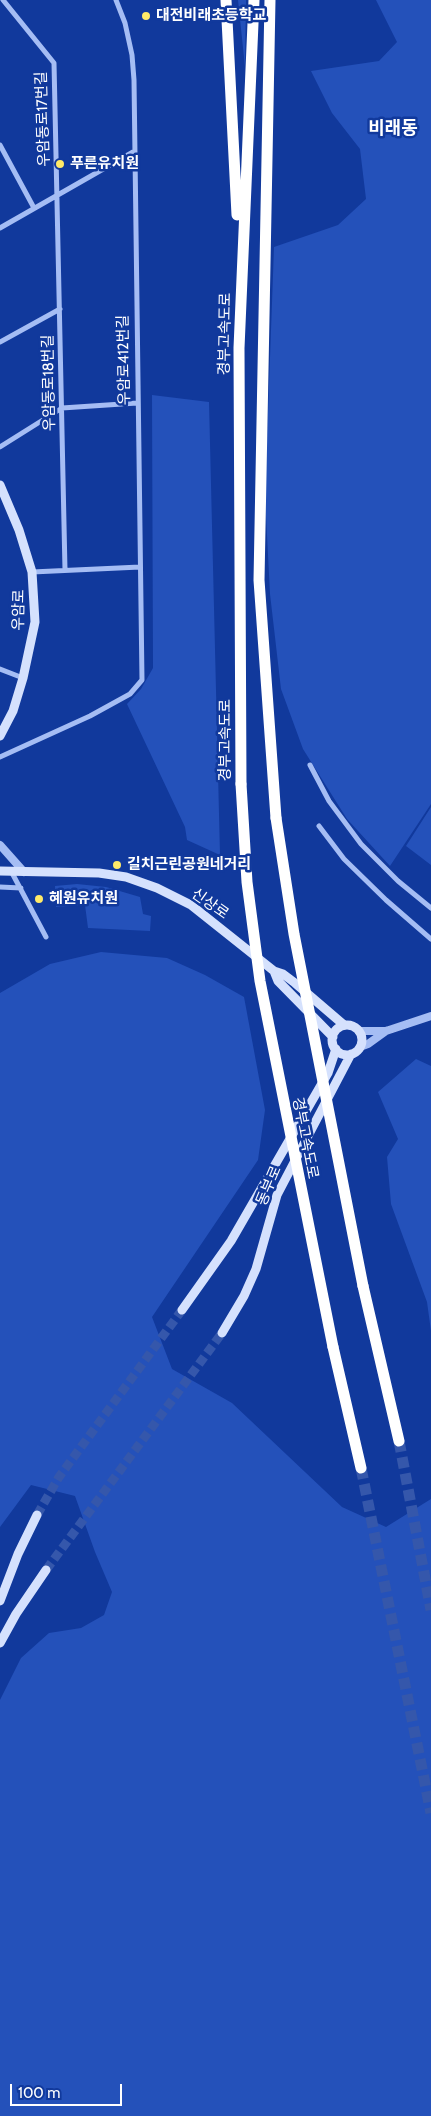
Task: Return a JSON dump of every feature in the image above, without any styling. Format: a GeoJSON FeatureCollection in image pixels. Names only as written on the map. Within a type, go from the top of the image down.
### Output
{"type":"FeatureCollection","features":[{"type":"Feature","properties":{"kind":"highway"},"geometry":{"type":"LineString","coordinates":[[226,0],[241,290]]}},
{"type":"Feature","properties":{"kind":"highway","name":"경부고속도로"},"geometry":{"type":"LineString","coordinates":[[254,0],[239,348],[241,784],[247,882],[260,982],[333,1347],[361,1468]]}},
{"type":"Feature","properties":{"kind":"highway","name":"경부고속도로"},"geometry":{"type":"LineString","coordinates":[[270,0],[258,580],[276,818],[294,934],[363,1286],[399,1441]]}},
{"type":"Feature","properties":{"kind":"main road","name":"우암로"},"geometry":{"type":"LineString","coordinates":[[0,485],[19,530],[32,572],[35,622],[24,678],[12,711],[0,736]]}},
{"type":"Feature","properties":{"kind":"main road","name":"신상로"},"geometry":{"type":"LineString","coordinates":[[0,871],[99,873],[126,877],[157,888],[191,905],[274,971]]}},
{"type":"Feature","properties":{"kind":"main road"},"geometry":{"type":"LineString","coordinates":[[274,971],[283,974],[295,983],[344,1025],[352,1026],[359,1031],[362,1039],[360,1047],[351,1054],[342,1053],[336,1049],[333,1037],[278,981],[274,971]]}},
{"type":"Feature","properties":{"kind":"main road"},"geometry":{"type":"LineString","coordinates":[[333,1037],[337,1029],[344,1025]]}},
{"type":"Feature","properties":{"kind":"main road","name":"동부로"},"geometry":{"type":"LineString","coordinates":[[182,1310],[231,1241],[328,1074],[336,1049]]}},
{"type":"Feature","properties":{"kind":"main road","name":"동부로"},"geometry":{"type":"LineString","coordinates":[[222,1333],[244,1296],[256,1269],[278,1196],[351,1054]]}},
{"type":"Feature","properties":{"kind":"main road"},"geometry":{"type":"LineString","coordinates":[[0,1601],[18,1554],[36,1515]]}},
{"type":"Feature","properties":{"kind":"main road"},"geometry":{"type":"LineString","coordinates":[[0,1643],[16,1614],[46,1570]]}},
{"type":"Feature","properties":{"kind":"street","name":"우암동로17번길"},"geometry":{"type":"LineString","coordinates":[[3,0],[54,63],[58,195]]}},
{"type":"Feature","properties":{"kind":"street","name":"우암로412번길"},"geometry":{"type":"LineString","coordinates":[[0,757],[90,716],[130,694],[142,680],[132,55],[126,23],[116,0]]}},
{"type":"Feature","properties":{"kind":"street"},"geometry":{"type":"LineString","coordinates":[[0,145],[34,208]]}},
{"type":"Feature","properties":{"kind":"street"},"geometry":{"type":"LineString","coordinates":[[0,228],[134,152]]}},
{"type":"Feature","properties":{"kind":"street","name":"우암동로18번길"},"geometry":{"type":"LineString","coordinates":[[58,195],[64,570]]}},
{"type":"Feature","properties":{"kind":"street"},"geometry":{"type":"LineString","coordinates":[[0,342],[60,308]]}},
{"type":"Feature","properties":{"kind":"street"},"geometry":{"type":"LineString","coordinates":[[0,447],[62,408],[137,403]]}},
{"type":"Feature","properties":{"kind":"street"},"geometry":{"type":"LineString","coordinates":[[32,572],[140,567]]}},
{"type":"Feature","properties":{"kind":"street"},"geometry":{"type":"LineString","coordinates":[[0,669],[24,678]]}},
{"type":"Feature","properties":{"kind":"street"},"geometry":{"type":"LineString","coordinates":[[310,765],[329,801],[354,836],[398,881],[431,908]]}},
{"type":"Feature","properties":{"kind":"street"},"geometry":{"type":"LineString","coordinates":[[319,826],[344,859],[386,900],[431,939]]}},
{"type":"Feature","properties":{"kind":"street"},"geometry":{"type":"LineString","coordinates":[[0,845],[24,872]]}},
{"type":"Feature","properties":{"kind":"street"},"geometry":{"type":"LineString","coordinates":[[11,871],[46,937]]}},
{"type":"Feature","properties":{"kind":"street"},"geometry":{"type":"LineString","coordinates":[[0,887],[21,888]]}},
{"type":"Feature","properties":{"kind":"street"},"geometry":{"type":"LineString","coordinates":[[360,1047],[368,1044],[386,1031],[431,1016]]}},
{"type":"Feature","properties":{"kind":"street"},"geometry":{"type":"LineString","coordinates":[[359,1031],[386,1031]]}},
{"type":"Feature","properties":{"kind":"shaded area"},"geometry":{"type":"Polygon","coordinates":[[[238,0],[246,0],[245,67],[238,0]]]}},
{"type":"Feature","properties":{"kind":"shaded area"},"geometry":{"type":"Polygon","coordinates":[[[376,0],[431,0],[431,804],[390,866],[347,819],[303,749],[281,689],[270,594],[265,496],[274,247],[338,225],[366,199],[360,149],[332,113],[311,71],[379,61],[397,42],[376,0]]]}},
{"type":"Feature","properties":{"kind":"shaded area"},"geometry":{"type":"Polygon","coordinates":[[[152,395],[209,402],[220,855],[187,840],[185,827],[127,704],[141,689],[153,668],[152,395]]]}},
{"type":"Feature","properties":{"kind":"shaded area"},"geometry":{"type":"Polygon","coordinates":[[[431,807],[431,865],[406,846],[431,807]]]}},
{"type":"Feature","properties":{"kind":"shaded area"},"geometry":{"type":"Polygon","coordinates":[[[77,884],[106,887],[140,897],[143,914],[151,916],[150,931],[88,928],[85,905],[56,907],[55,886],[77,884]]]}},
{"type":"Feature","properties":{"kind":"shaded area"},"geometry":{"type":"Polygon","coordinates":[[[101,952],[167,958],[205,975],[244,997],[265,1110],[258,1160],[152,1317],[172,1369],[232,1403],[342,1507],[386,1527],[431,1499],[431,2116],[0,2116],[0,1700],[21,1658],[49,1633],[81,1628],[104,1615],[112,1592],[75,1496],[31,1485],[0,1527],[0,993],[50,964],[101,952]]]}},
{"type":"Feature","properties":{"kind":"shaded area"},"geometry":{"type":"Polygon","coordinates":[[[416,1059],[431,1066],[431,1331],[427,1302],[391,1204],[387,1157],[398,1139],[378,1092],[416,1059]]]}},
{"type":"Feature","properties":{"kind":"tunnel"},"geometry":{"type":"LineString","coordinates":[[37,1515],[59,1477],[182,1310]]}},
{"type":"Feature","properties":{"kind":"tunnel"},"geometry":{"type":"LineString","coordinates":[[46,1570],[222,1333]]}},
{"type":"Feature","properties":{"kind":"tunnel"},"geometry":{"type":"LineString","coordinates":[[399,1441],[431,1610]]}},
{"type":"Feature","properties":{"kind":"tunnel"},"geometry":{"type":"LineString","coordinates":[[361,1468],[431,1813]]}},
{"type":"Feature","properties":{"kind":"place","name":"대전비래초등학교"},"geometry":{"type":"Point","coordinates":[146,16]}},
{"type":"Feature","properties":{"kind":"place","name":"푸른유치원"},"geometry":{"type":"Point","coordinates":[60,164]}},
{"type":"Feature","properties":{"kind":"place","name":"길치근린공원네거리"},"geometry":{"type":"Point","coordinates":[117,865]}},
{"type":"Feature","properties":{"kind":"place","name":"혜원유치원"},"geometry":{"type":"Point","coordinates":[39,899]}},
{"type":"Feature","properties":{"kind":"district","name":"비래동"},"geometry":{"type":"Point","coordinates":[393,129]}}]}
